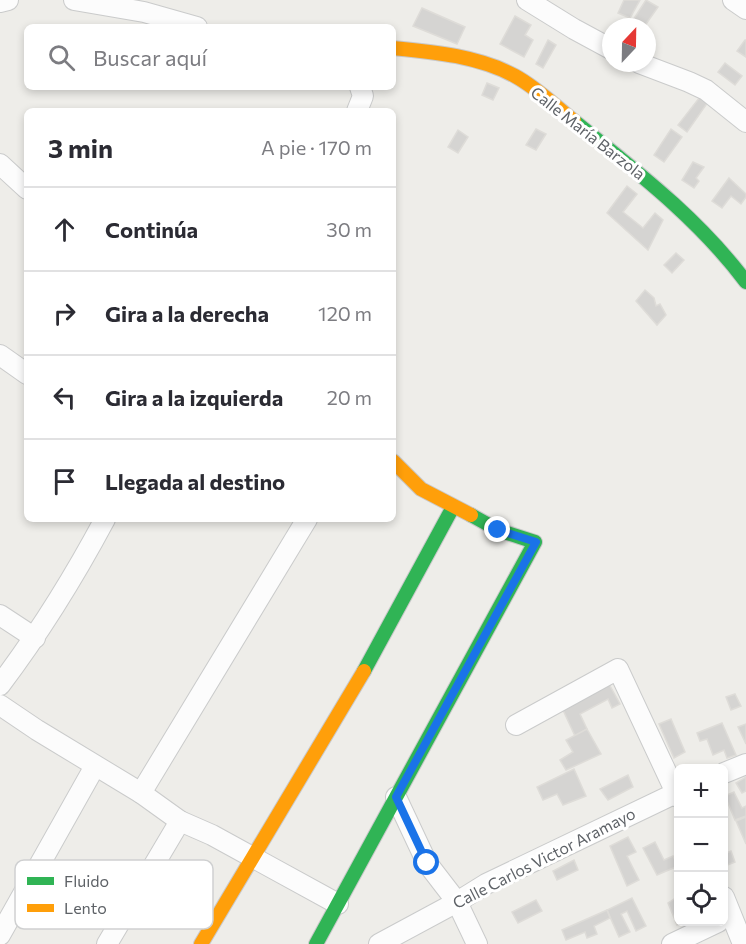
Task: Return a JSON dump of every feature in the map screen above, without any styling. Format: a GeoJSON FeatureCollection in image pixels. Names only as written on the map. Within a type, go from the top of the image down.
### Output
{"type":"FeatureCollection","features":[{"type":"Feature","properties":{"kind":"street"},"geometry":{"type":"LineString","coordinates":[[0,2],[8,0]]}},
{"type":"Feature","properties":{"kind":"street"},"geometry":{"type":"LineString","coordinates":[[74,0],[144,12],[186,24]]}},
{"type":"Feature","properties":{"kind":"street"},"geometry":{"type":"LineString","coordinates":[[527,0],[602,44]]}},
{"type":"Feature","properties":{"kind":"street"},"geometry":{"type":"LineString","coordinates":[[733,0],[746,9]]}},
{"type":"Feature","properties":{"kind":"street","name":"Calle María Barzola"},"geometry":{"type":"LineString","coordinates":[[396,48],[481,62],[515,77],[538,92],[667,196],[716,246],[746,282]]}},
{"type":"Feature","properties":{"kind":"street"},"geometry":{"type":"LineString","coordinates":[[656,69],[706,90],[746,122]]}},
{"type":"Feature","properties":{"kind":"street"},"geometry":{"type":"LineString","coordinates":[[358,108],[363,96],[361,90]]}},
{"type":"Feature","properties":{"kind":"street"},"geometry":{"type":"LineString","coordinates":[[0,164],[24,186]]}},
{"type":"Feature","properties":{"kind":"street"},"geometry":{"type":"LineString","coordinates":[[0,355],[24,372]]}},
{"type":"Feature","properties":{"kind":"street"},"geometry":{"type":"LineString","coordinates":[[316,944],[536,542],[498,530],[453,507],[421,489],[396,464]]}},
{"type":"Feature","properties":{"kind":"street"},"geometry":{"type":"LineString","coordinates":[[213,924],[361,676],[453,507]]}},
{"type":"Feature","properties":{"kind":"street"},"geometry":{"type":"LineString","coordinates":[[0,685],[35,638],[87,554],[103,522]]}},
{"type":"Feature","properties":{"kind":"street"},"geometry":{"type":"LineString","coordinates":[[141,793],[305,522]]}},
{"type":"Feature","properties":{"kind":"street"},"geometry":{"type":"LineString","coordinates":[[0,615],[35,638]]}},
{"type":"Feature","properties":{"kind":"street"},"geometry":{"type":"LineString","coordinates":[[516,725],[618,669],[674,786]]}},
{"type":"Feature","properties":{"kind":"street"},"geometry":{"type":"LineString","coordinates":[[0,705],[141,793],[180,821],[212,835],[338,904]]}},
{"type":"Feature","properties":{"kind":"street"},"geometry":{"type":"LineString","coordinates":[[728,771],[746,764]]}},
{"type":"Feature","properties":{"kind":"street"},"geometry":{"type":"LineString","coordinates":[[42,860],[95,766]]}},
{"type":"Feature","properties":{"kind":"street","name":"Calle Carlos Victor Aramayo"},"geometry":{"type":"LineString","coordinates":[[379,944],[495,879],[674,796]]}},
{"type":"Feature","properties":{"kind":"street"},"geometry":{"type":"LineString","coordinates":[[396,797],[427,863],[457,902],[477,944]]}},
{"type":"Feature","properties":{"kind":"street"},"geometry":{"type":"LineString","coordinates":[[157,860],[180,821]]}},
{"type":"Feature","properties":{"kind":"street"},"geometry":{"type":"LineString","coordinates":[[0,935],[15,908]]}},
{"type":"Feature","properties":{"kind":"street"},"geometry":{"type":"LineString","coordinates":[[728,912],[743,944]]}},
{"type":"Feature","properties":{"kind":"street"},"geometry":{"type":"LineString","coordinates":[[672,944],[704,926]]}},
{"type":"Feature","properties":{"kind":"street"},"geometry":{"type":"LineString","coordinates":[[107,944],[116,929]]}},
{"type":"Feature","properties":{"kind":"street"},"geometry":{"type":"LineString","coordinates":[[201,944],[210,929]]}},
{"type":"Feature","properties":{"kind":"building"},"geometry":{"type":"Polygon","coordinates":[[[624,0],[640,0],[630,18],[618,13],[624,0]]]}},
{"type":"Feature","properties":{"kind":"building"},"geometry":{"type":"Polygon","coordinates":[[[646,0],[658,7],[650,18],[634,18],[646,0]]]}},
{"type":"Feature","properties":{"kind":"building"},"geometry":{"type":"Polygon","coordinates":[[[422,8],[465,27],[457,44],[413,26],[422,8]]]}},
{"type":"Feature","properties":{"kind":"building"},"geometry":{"type":"Polygon","coordinates":[[[515,16],[531,25],[525,35],[533,40],[524,57],[500,44],[515,16]]]}},
{"type":"Feature","properties":{"kind":"building"},"geometry":{"type":"Polygon","coordinates":[[[548,40],[556,45],[543,68],[536,64],[548,40]]]}},
{"type":"Feature","properties":{"kind":"building"},"geometry":{"type":"Polygon","coordinates":[[[746,40],[746,57],[737,51],[746,40]]]}},
{"type":"Feature","properties":{"kind":"building"},"geometry":{"type":"Polygon","coordinates":[[[725,63],[742,76],[735,85],[718,72],[725,63]]]}},
{"type":"Feature","properties":{"kind":"building"},"geometry":{"type":"Polygon","coordinates":[[[487,83],[499,88],[493,100],[482,95],[487,83]]]}},
{"type":"Feature","properties":{"kind":"building"},"geometry":{"type":"Polygon","coordinates":[[[700,97],[708,102],[687,132],[678,125],[700,97]]]}},
{"type":"Feature","properties":{"kind":"building"},"geometry":{"type":"Polygon","coordinates":[[[536,129],[546,134],[536,150],[526,145],[536,129]]]}},
{"type":"Feature","properties":{"kind":"building"},"geometry":{"type":"Polygon","coordinates":[[[671,129],[682,137],[664,162],[654,155],[671,129]]]}},
{"type":"Feature","properties":{"kind":"building"},"geometry":{"type":"Polygon","coordinates":[[[458,130],[468,137],[458,153],[448,147],[458,130]]]}},
{"type":"Feature","properties":{"kind":"building"},"geometry":{"type":"Polygon","coordinates":[[[693,162],[704,167],[696,178],[699,181],[694,188],[682,180],[693,162]]]}},
{"type":"Feature","properties":{"kind":"building"},"geometry":{"type":"Polygon","coordinates":[[[729,178],[746,194],[746,197],[741,204],[731,196],[722,208],[712,201],[729,178]]]}},
{"type":"Feature","properties":{"kind":"building"},"geometry":{"type":"Polygon","coordinates":[[[627,186],[637,194],[623,212],[643,228],[655,213],[663,220],[648,250],[607,213],[627,186]]]}},
{"type":"Feature","properties":{"kind":"building"},"geometry":{"type":"Polygon","coordinates":[[[676,253],[684,260],[672,273],[664,265],[676,253]]]}},
{"type":"Feature","properties":{"kind":"building"},"geometry":{"type":"Polygon","coordinates":[[[645,290],[654,298],[656,306],[660,304],[666,315],[657,325],[636,301],[645,290]]]}},
{"type":"Feature","properties":{"kind":"building"},"geometry":{"type":"Polygon","coordinates":[[[609,684],[620,704],[612,708],[608,699],[580,714],[587,729],[575,736],[563,710],[609,684]]]}},
{"type":"Feature","properties":{"kind":"building"},"geometry":{"type":"Polygon","coordinates":[[[735,694],[741,706],[731,710],[726,697],[735,694]]]}},
{"type":"Feature","properties":{"kind":"building"},"geometry":{"type":"Polygon","coordinates":[[[671,719],[685,752],[674,758],[659,724],[671,719]]]}},
{"type":"Feature","properties":{"kind":"building"},"geometry":{"type":"Polygon","coordinates":[[[722,723],[736,755],[727,758],[724,750],[713,755],[707,739],[700,741],[697,733],[722,723]]]}},
{"type":"Feature","properties":{"kind":"building"},"geometry":{"type":"Polygon","coordinates":[[[746,724],[746,744],[738,727],[746,724]]]}},
{"type":"Feature","properties":{"kind":"building"},"geometry":{"type":"Polygon","coordinates":[[[587,729],[601,754],[566,770],[560,760],[573,752],[566,740],[587,729]]]}},
{"type":"Feature","properties":{"kind":"building"},"geometry":{"type":"Polygon","coordinates":[[[574,769],[586,796],[563,805],[557,794],[543,800],[537,787],[574,769]]]}},
{"type":"Feature","properties":{"kind":"building"},"geometry":{"type":"Polygon","coordinates":[[[628,775],[633,787],[608,800],[600,789],[628,775]]]}},
{"type":"Feature","properties":{"kind":"building"},"geometry":{"type":"Polygon","coordinates":[[[746,777],[746,791],[742,793],[736,783],[746,777]]]}},
{"type":"Feature","properties":{"kind":"building"},"geometry":{"type":"Polygon","coordinates":[[[734,792],[742,808],[746,806],[746,816],[735,820],[728,803],[728,795],[734,792]]]}},
{"type":"Feature","properties":{"kind":"building"},"geometry":{"type":"Polygon","coordinates":[[[746,817],[746,844],[736,821],[746,817]]]}},
{"type":"Feature","properties":{"kind":"building"},"geometry":{"type":"Polygon","coordinates":[[[628,837],[636,852],[627,856],[639,880],[627,886],[610,846],[628,837]]]}},
{"type":"Feature","properties":{"kind":"building"},"geometry":{"type":"Polygon","coordinates":[[[655,842],[664,860],[673,856],[674,868],[657,875],[643,848],[655,842]]]}},
{"type":"Feature","properties":{"kind":"building"},"geometry":{"type":"Polygon","coordinates":[[[731,851],[735,862],[728,865],[728,852],[731,851]]]}},
{"type":"Feature","properties":{"kind":"building"},"geometry":{"type":"Polygon","coordinates":[[[574,860],[578,870],[557,880],[553,871],[574,860]]]}},
{"type":"Feature","properties":{"kind":"building"},"geometry":{"type":"Polygon","coordinates":[[[632,898],[646,926],[636,931],[627,911],[621,914],[630,932],[619,937],[607,910],[632,898]]]}},
{"type":"Feature","properties":{"kind":"building"},"geometry":{"type":"Polygon","coordinates":[[[674,899],[674,918],[668,903],[674,899]]]}},
{"type":"Feature","properties":{"kind":"building"},"geometry":{"type":"Polygon","coordinates":[[[536,900],[542,911],[518,923],[512,912],[536,900]]]}},
{"type":"Feature","properties":{"kind":"building"},"geometry":{"type":"Polygon","coordinates":[[[607,910],[610,918],[594,926],[597,934],[587,938],[585,932],[566,940],[562,930],[607,910]]]}},
{"type":"Feature","properties":{"kind":"traffic: fast"},"geometry":{"type":"LineString","coordinates":[[574,121],[687,216],[746,282]]}},
{"type":"Feature","properties":{"kind":"traffic: fast"},"geometry":{"type":"LineString","coordinates":[[364,671],[453,507]]}},
{"type":"Feature","properties":{"kind":"traffic: fast"},"geometry":{"type":"LineString","coordinates":[[316,944],[535,542],[498,530],[471,515]]}},
{"type":"Feature","properties":{"kind":"traffic: slow"},"geometry":{"type":"LineString","coordinates":[[396,48],[456,56],[501,69],[531,86],[574,121]]}},
{"type":"Feature","properties":{"kind":"traffic: slow"},"geometry":{"type":"LineString","coordinates":[[396,464],[421,489],[471,515]]}},
{"type":"Feature","properties":{"kind":"traffic: slow"},"geometry":{"type":"LineString","coordinates":[[213,924],[364,671]]}},
{"type":"Feature","properties":{"kind":"traffic: slow"},"geometry":{"type":"LineString","coordinates":[[201,944],[210,929]]}},
{"type":"Feature","properties":{"kind":"route"},"geometry":{"type":"LineString","coordinates":[[427,863],[396,797],[536,542],[498,530]]}}]}
